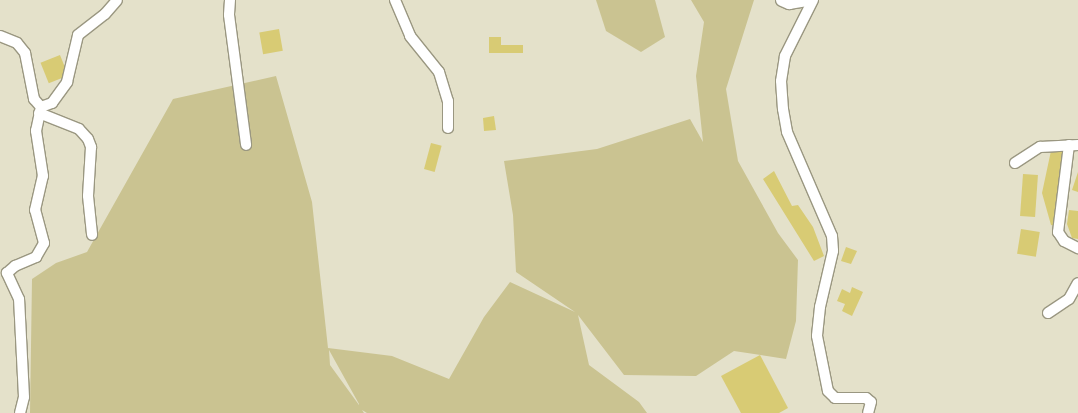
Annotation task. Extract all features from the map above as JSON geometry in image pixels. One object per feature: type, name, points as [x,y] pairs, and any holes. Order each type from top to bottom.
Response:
[{"type":"main road","points":[[782,0],[789,3],[807,0]]},
{"type":"street","points":[[40,110],[52,103],[67,82],[78,35],[105,14],[117,0]]},
{"type":"street","points":[[230,0],[229,15],[246,145]]},
{"type":"street","points":[[395,0],[410,36],[439,72],[448,101],[448,128]]},
{"type":"street","points":[[812,0],[785,56],[781,81],[783,109],[787,132],[832,236],[833,251],[820,307],[817,336],[828,391],[835,398],[866,398],[871,402],[868,413]]},
{"type":"street","points":[[0,36],[18,44],[25,53],[34,98],[40,110],[36,131],[43,176],[35,210],[44,243],[36,257],[15,266],[7,273],[19,299],[24,397],[20,413]]},
{"type":"street","points":[[40,110],[79,129],[88,139],[92,147],[88,196],[92,235]]},
{"type":"street","points":[[1015,163],[1040,147],[1073,145],[1058,232],[1064,242],[1078,248]]},
{"type":"street","points":[[1048,313],[1068,299],[1078,283]]},
{"type":"shaded area","points":[[596,0],[655,0],[665,37],[641,52],[606,31]]},
{"type":"shaded area","points":[[691,0],[754,0],[726,89],[738,161],[778,233],[798,260],[796,321],[786,359],[734,351],[696,376],[624,375],[578,315],[589,365],[639,402],[647,413],[367,413],[362,410],[364,413],[30,413],[32,279],[56,263],[87,252],[173,99],[276,76],[312,202],[328,348],[392,356],[449,379],[484,317],[510,282],[575,312],[516,272],[513,215],[504,161],[597,149],[690,119],[703,142],[696,76],[704,22]],"holes":[[[329,350],[359,404],[330,365]]]},
{"type":"building","points":[[279,29],[283,51],[263,54],[259,32]]},
{"type":"building","points":[[489,37],[501,37],[501,45],[523,45],[523,53],[489,53]]},
{"type":"building","points":[[60,55],[68,75],[49,83],[41,63]]},
{"type":"building","points":[[494,116],[496,130],[484,131],[483,118]]},
{"type":"building","points":[[431,143],[442,146],[435,172],[424,169]]},
{"type":"building","points":[[1052,146],[1067,149],[1058,192],[1060,193],[1056,226],[1051,225],[1042,193]]},
{"type":"building","points":[[774,171],[792,206],[798,205],[813,227],[824,256],[814,261],[763,179]]},
{"type":"building","points":[[1078,172],[1078,192],[1072,190]]},
{"type":"building","points":[[1023,174],[1038,175],[1035,217],[1020,216]]},
{"type":"building","points":[[1069,210],[1078,211],[1078,239],[1072,238],[1067,224]]},
{"type":"building","points":[[1021,229],[1040,232],[1036,257],[1017,254]]},
{"type":"building","points":[[846,247],[857,251],[851,264],[841,261]]},
{"type":"building","points":[[852,287],[863,292],[852,316],[842,311],[845,304],[837,301],[842,289],[850,293]]},
{"type":"building","points":[[760,355],[788,408],[779,413],[741,413],[721,376]]}]
